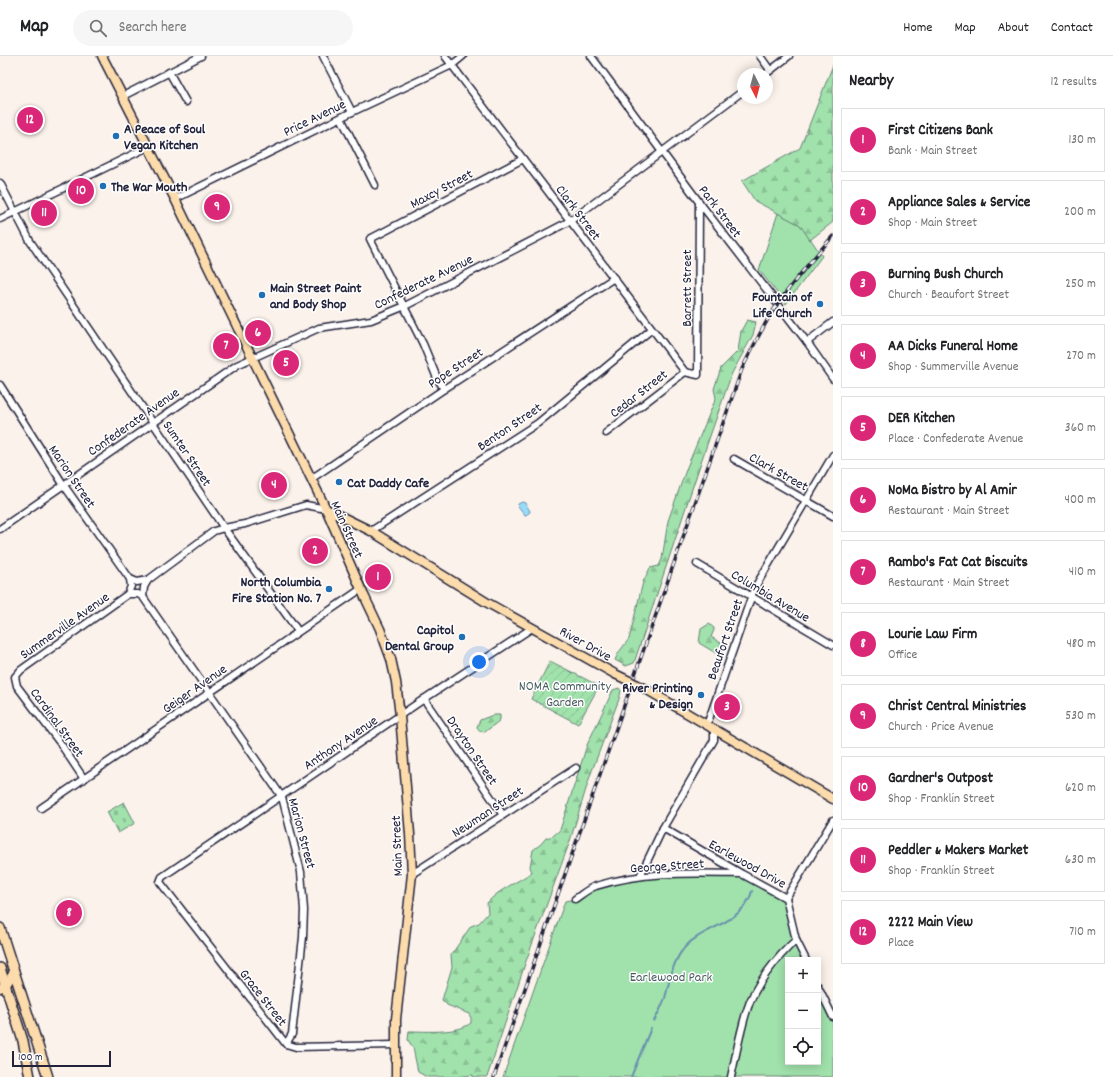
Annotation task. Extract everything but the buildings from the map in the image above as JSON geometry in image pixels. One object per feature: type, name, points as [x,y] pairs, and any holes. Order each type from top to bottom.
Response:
[{"type":"highway","points":[[0,928],[48,1077]]},
{"type":"highway","points":[[0,972],[3,986],[23,1041],[30,1077]]},
{"type":"main road","name":"Main Street","points":[[102,56],[175,199],[326,509],[361,590],[380,629],[391,659],[396,682],[400,716],[410,830],[412,874],[398,991],[395,1046],[396,1077]]},
{"type":"main road","name":"River Drive","points":[[326,509],[371,531],[481,599],[615,674],[644,688],[833,799]]},
{"type":"main road","points":[[0,972],[14,972]]},
{"type":"main road","points":[[3,986],[14,972]]},
{"type":"street","points":[[123,96],[201,56]]},
{"type":"street","points":[[323,56],[352,112]]},
{"type":"street","name":"Clark Street","points":[[445,56],[685,372]]},
{"type":"street","name":"Price Avenue","points":[[175,199],[352,112],[452,65],[463,56]]},
{"type":"street","name":"Park Street","points":[[592,56],[699,202],[833,379]]},
{"type":"street","points":[[760,56],[766,68]]},
{"type":"street","points":[[773,68],[789,56]]},
{"type":"street","points":[[169,72],[186,102]]},
{"type":"street","name":"Confederate Avenue","points":[[0,529],[152,422],[237,365],[320,328],[371,320],[405,306],[570,221],[737,96]]},
{"type":"street","points":[[341,118],[375,185]]},
{"type":"street","points":[[0,219],[148,147]]},
{"type":"street","name":"Maxcy Street","points":[[405,306],[370,239],[523,159]]},
{"type":"street","name":"Sumter Street","points":[[0,183],[30,241],[224,528],[298,631]]},
{"type":"street","name":"Barrett Street","points":[[685,372],[698,375],[699,202]]},
{"type":"street","name":"Pope Street","points":[[311,479],[444,389],[614,278]]},
{"type":"street","points":[[405,306],[437,378],[444,389]]},
{"type":"street","points":[[806,342],[833,322]]},
{"type":"street","name":"Benton Street","points":[[371,531],[538,422],[652,329]]},
{"type":"street","name":"Cedar Street","points":[[606,433],[685,372]]},
{"type":"street","name":"Marion Street","points":[[0,385],[64,484],[130,578]]},
{"type":"street","name":"Beaufort Street","points":[[707,725],[751,597],[806,500],[833,456]]},
{"type":"street","name":"Clark Street","points":[[734,459],[833,516]]},
{"type":"street","points":[[130,578],[137,582],[148,580],[214,531],[245,524],[306,505],[326,509]]},
{"type":"street","name":"Columbia Avenue","points":[[697,564],[833,645]]},
{"type":"street","points":[[130,578],[131,586],[128,594],[138,594],[143,597],[144,588],[148,580]]},
{"type":"street","name":"Geiger Avenue","points":[[41,808],[298,631],[361,590]]},
{"type":"street","name":"Summerville Avenue","points":[[15,677],[21,670],[128,594]]},
{"type":"street","name":"Marion Street","points":[[143,597],[208,693],[282,797],[301,872],[304,910],[304,937],[292,1034],[286,1044]]},
{"type":"street","name":"Anthony Avenue","points":[[162,877],[282,797],[424,699],[532,628]]},
{"type":"street","name":"Cardinal Street","points":[[15,677],[17,686],[60,743],[84,779]]},
{"type":"street","name":"Drayton Street","points":[[424,699],[503,815]]},
{"type":"street","points":[[640,876],[663,828],[714,740],[714,731],[707,725]]},
{"type":"street","name":"Newman Street","points":[[412,874],[576,768]]},
{"type":"street","points":[[786,898],[833,820]]},
{"type":"street","name":"Earlewood Drive","points":[[663,828],[786,898],[796,940],[804,957]]},
{"type":"street","name":"George Street","points":[[575,898],[595,886],[640,876],[682,873],[742,874]]},
{"type":"street","name":"Grace Street","points":[[162,877],[160,882],[286,1044],[296,1047],[395,1046]]},
{"type":"street","points":[[731,1077],[747,1009],[772,965],[796,940]]},
{"type":"street","points":[[821,992],[832,1014]]},
{"type":"green space","points":[[833,65],[833,222],[810,240],[800,225],[755,201],[742,181],[800,148]]},
{"type":"green space","points":[[778,213],[801,225],[822,256],[786,304],[759,270]]},
{"type":"green space","points":[[747,320],[756,322],[753,335],[732,373],[634,663],[626,666],[615,660],[629,639],[643,582],[650,568],[659,566],[662,559],[668,521],[687,467],[716,398],[714,389],[721,368],[738,351],[741,331]]},
{"type":"green space","points":[[709,624],[714,628],[711,637],[721,643],[721,648],[723,651],[722,655],[719,655],[699,643],[701,629]]},
{"type":"green space","name":"NOMA Community Garden","points":[[550,661],[599,686],[578,724],[531,699]]},
{"type":"green space","points":[[619,688],[621,691],[619,699],[590,776],[570,841],[526,961],[487,1077],[473,1077],[473,1075],[456,1077],[427,1077],[418,1072],[413,1048],[408,1040],[409,1031],[458,1029],[471,1023],[469,1014],[447,1005],[442,1000],[452,967],[451,955],[471,926],[479,923],[488,913],[487,903],[503,890],[532,872],[530,867],[533,850],[546,838],[553,836],[560,830],[587,745],[613,690]]},
{"type":"green space","points":[[493,715],[500,715],[500,720],[485,732],[479,731],[477,727],[480,720]]},
{"type":"green space","points":[[124,802],[135,823],[118,833],[107,812]]},
{"type":"green space","name":"Earlewood Park","points":[[742,874],[786,898],[796,940],[804,957],[785,957],[785,1065],[821,1065],[821,992],[833,1017],[833,1077],[503,1077],[565,901],[575,899],[595,886],[640,876]]},
{"type":"water","points":[[522,502],[525,503],[530,511],[526,515],[518,506],[518,504]]},
{"type":"waterway","points":[[654,1021],[665,998],[672,971],[677,959],[685,947],[700,935],[734,916],[748,901],[752,891]]},
{"type":"waterway","points":[[631,1077],[651,1028]]},
{"type":"railway","points":[[494,1077],[742,369],[771,314],[800,274],[833,236]]},
{"type":"place","name":"2222 Main View","points":[[30,120]]},
{"type":"place","name":"A Peace of Soul Vegan Kitchen","points":[[116,136]]},
{"type":"place","name":"The War Mouth","points":[[103,186]]},
{"type":"place","name":"Gardner's Outpost","points":[[81,191]]},
{"type":"place","name":"Christ Central Ministries","points":[[217,207]]},
{"type":"place","name":"Peddler & Makers Market","points":[[44,213]]},
{"type":"place","name":"Main Street Paint and Body Shop","points":[[262,295]]},
{"type":"place","name":"Fountain of Life Church","points":[[820,304]]},
{"type":"place","name":"NoMa Bistro by Al Amir","points":[[258,333]]},
{"type":"place","name":"Rambo's Fat Cat Biscuits","points":[[226,346]]},
{"type":"place","name":"DER Kitchen","points":[[286,363]]},
{"type":"place","name":"Cat Daddy Cafe","points":[[339,482]]},
{"type":"place","name":"AA Dicks Funeral Home","points":[[274,485]]},
{"type":"place","name":"Appliance Sales & Service","points":[[315,551]]},
{"type":"place","name":"First Citizens Bank","points":[[378,577]]},
{"type":"place","name":"North Columbia Fire Station No. 7","points":[[329,589]]},
{"type":"place","name":"Capitol Dental Group","points":[[462,637]]},
{"type":"place","name":"River Printing & Design","points":[[701,695]]},
{"type":"place","name":"Burning Bush Church","points":[[727,707]]},
{"type":"place","name":"Lourie Law Firm","points":[[69,913]]}]
